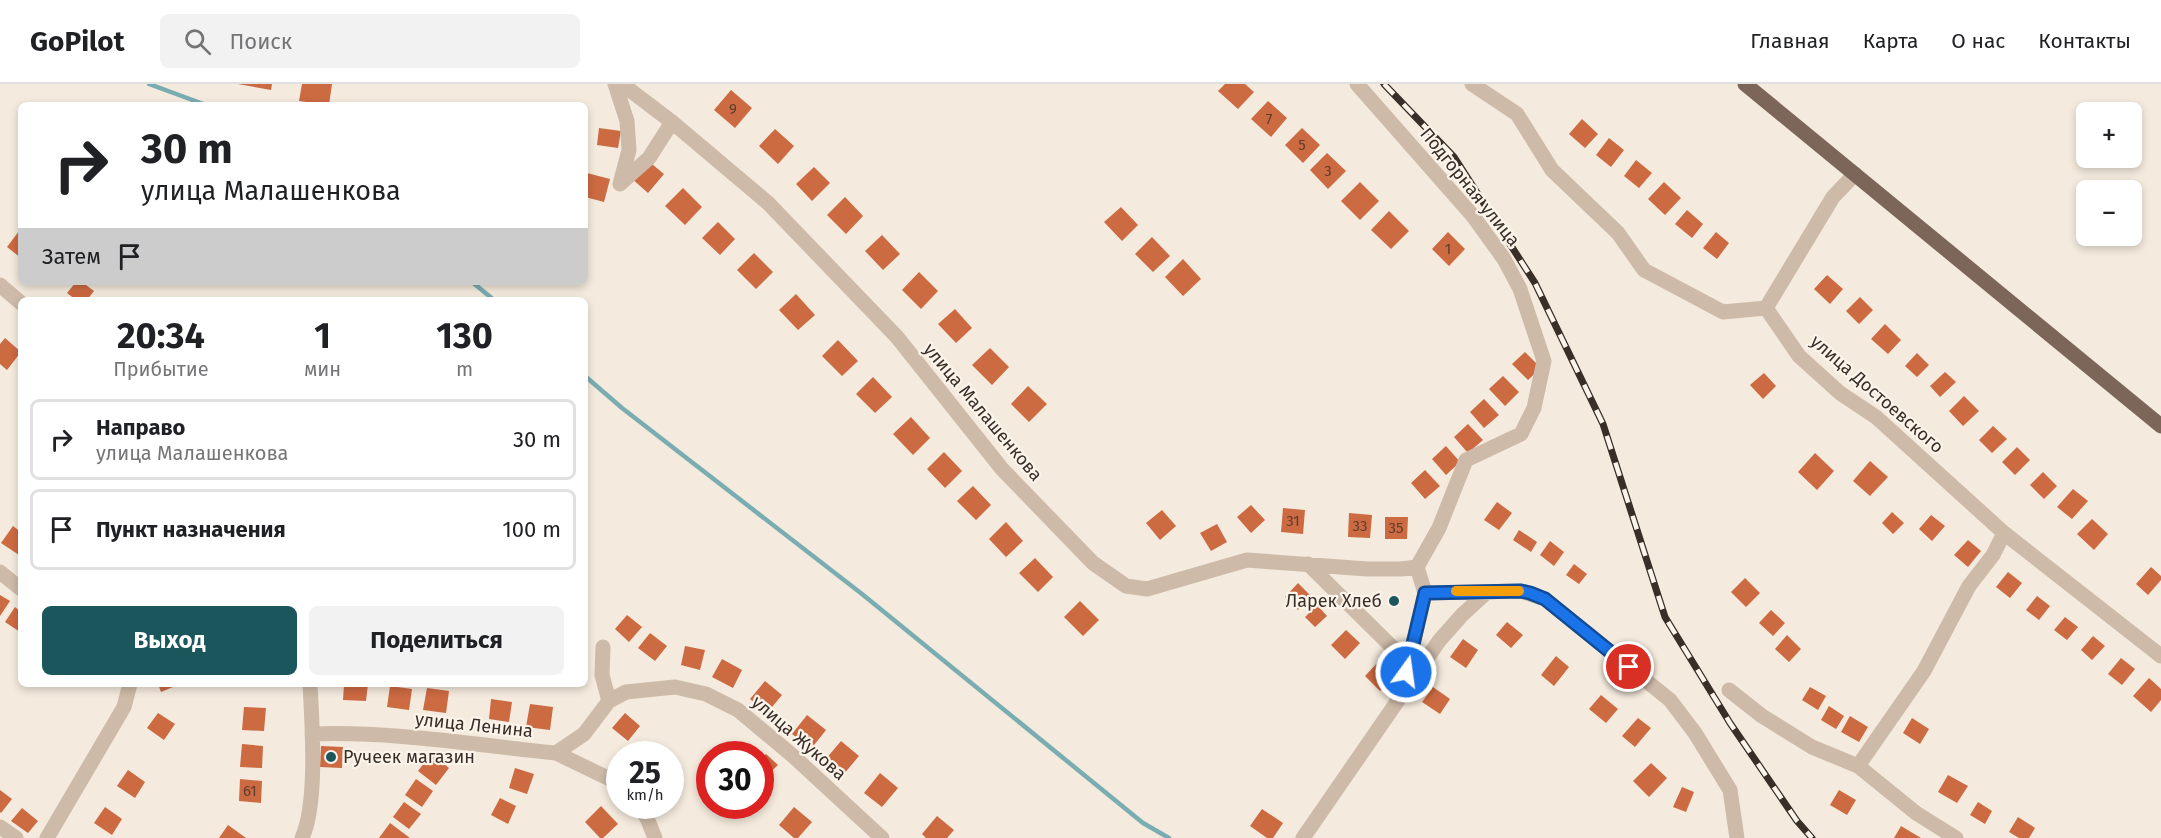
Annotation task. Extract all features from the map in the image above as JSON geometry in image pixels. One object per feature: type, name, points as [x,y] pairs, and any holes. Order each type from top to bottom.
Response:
[{"type":"main road","points":[[1745,84],[2161,426]]},
{"type":"street","points":[[615,84],[627,121],[629,150],[620,184],[649,158],[672,122]]},
{"type":"street","name":"улица Малашенкова","points":[[622,84],[672,122],[768,203],[897,338],[1002,469],[1093,564],[1126,586],[1147,589],[1246,560],[1367,569],[1417,567]]},
{"type":"street","name":"Подгорная улица","points":[[1357,84],[1473,216],[1504,259],[1520,289],[1544,361],[1534,408],[1521,434],[1466,460],[1439,528],[1417,567]]},
{"type":"street","points":[[1472,84],[1517,114],[1552,170],[1618,233],[1644,270],[1723,312],[1766,308],[1833,197],[1855,174]]},
{"type":"street","points":[[0,285],[18,300]]},
{"type":"street","name":"улица Достоевского","points":[[1766,308],[1798,356],[1840,393],[1876,417],[2004,533],[2161,656]]},
{"type":"street","points":[[1858,766],[1924,670],[1969,586],[1993,555],[2004,533]]},
{"type":"street","points":[[1308,564],[1391,646],[1399,652],[1407,652]]},
{"type":"street","points":[[1404,693],[1407,652],[1413,644],[1425,593],[1417,567]]},
{"type":"street","points":[[0,572],[18,587]]},
{"type":"street","points":[[1425,593],[1521,591],[1545,599],[1670,700],[1706,748],[1730,790],[1737,838]]},
{"type":"street","points":[[1303,838],[1439,641],[1462,615],[1488,592]]},
{"type":"street","points":[[603,646],[602,675],[609,701]]},
{"type":"street","points":[[47,838],[124,706],[129,687]]},
{"type":"street","points":[[302,838],[307,827],[310,794],[312,734],[310,687]]},
{"type":"street","name":"улица Жукова","points":[[609,701],[626,692],[675,687],[706,694],[738,710],[792,755],[882,838]]},
{"type":"street","points":[[1729,690],[1762,716],[1812,747],[1858,766],[1916,813],[1956,838]]},
{"type":"street","name":"улица Ленина","points":[[312,734],[339,733],[412,738],[556,753],[584,734],[609,701]]},
{"type":"street","points":[[556,753],[606,777]]},
{"type":"street","points":[[646,819],[655,838]]},
{"type":"street","points":[[0,828],[16,838]]},
{"type":"building","points":[[238,84],[272,84],[271,90]]},
{"type":"building","points":[[302,84],[332,84],[329,102],[299,101]]},
{"type":"building","points":[[1225,84],[1245,84],[1254,92],[1238,109],[1218,91]]},
{"type":"building","points":[[731,90],[752,108],[735,128],[714,110]]},
{"type":"building","points":[[1268,101],[1287,118],[1271,137],[1251,119]]},
{"type":"building","points":[[1582,119],[1598,134],[1585,148],[1569,134]]},
{"type":"building","points":[[599,128],[621,131],[618,148],[597,145]]},
{"type":"building","points":[[1302,128],[1320,145],[1303,163],[1285,145]]},
{"type":"building","points":[[775,129],[794,146],[778,164],[759,146]]},
{"type":"building","points":[[1609,138],[1624,150],[1611,167],[1596,155]]},
{"type":"building","points":[[1327,153],[1346,171],[1328,189],[1310,170]]},
{"type":"building","points":[[647,160],[664,174],[648,193],[631,178]]},
{"type":"building","points":[[1636,160],[1652,173],[1639,188],[1624,176]]},
{"type":"building","points":[[814,167],[830,183],[812,201],[796,184]]},
{"type":"building","points":[[588,173],[610,179],[604,202],[588,198]]},
{"type":"building","points":[[1360,182],[1379,201],[1360,220],[1341,201]]},
{"type":"building","points":[[1664,182],[1681,198],[1665,215],[1648,199]]},
{"type":"building","points":[[683,188],[702,207],[685,225],[665,206]]},
{"type":"building","points":[[845,197],[863,216],[846,234],[827,215]]},
{"type":"building","points":[[1121,207],[1138,225],[1122,241],[1104,222]]},
{"type":"building","points":[[1687,210],[1703,224],[1692,238],[1675,224]]},
{"type":"building","points":[[1389,211],[1409,231],[1391,249],[1371,230]]},
{"type":"building","points":[[718,222],[735,239],[720,255],[702,238]]},
{"type":"building","points":[[18,232],[18,256],[7,247]]},
{"type":"building","points":[[1448,232],[1465,249],[1449,266],[1432,249]]},
{"type":"building","points":[[1716,232],[1729,243],[1717,259],[1703,248]]},
{"type":"building","points":[[882,235],[900,254],[883,270],[865,251]]},
{"type":"building","points":[[1152,237],[1170,256],[1153,272],[1135,254]]},
{"type":"building","points":[[754,253],[773,272],[756,289],[737,270]]},
{"type":"building","points":[[1183,259],[1201,279],[1183,296],[1165,277]]},
{"type":"building","points":[[919,272],[938,291],[921,309],[902,290]]},
{"type":"building","points":[[1827,275],[1843,289],[1830,304],[1814,289]]},
{"type":"building","points":[[74,285],[86,285],[94,291],[89,297],[72,297],[67,293]]},
{"type":"building","points":[[796,294],[815,315],[798,330],[779,310]]},
{"type":"building","points":[[1860,297],[1873,310],[1859,324],[1846,311]]},
{"type":"building","points":[[955,309],[972,328],[956,343],[938,324]]},
{"type":"building","points":[[1885,324],[1901,340],[1888,354],[1871,339]]},
{"type":"building","points":[[5,338],[18,349],[18,356],[7,370],[0,364],[0,344]]},
{"type":"building","points":[[838,340],[858,361],[842,376],[822,356]]},
{"type":"building","points":[[990,348],[1009,367],[992,385],[972,365]]},
{"type":"building","points":[[1525,352],[1541,368],[1528,380],[1512,364]]},
{"type":"building","points":[[1917,353],[1929,365],[1917,377],[1905,366]]},
{"type":"building","points":[[1945,372],[1956,382],[1940,397],[1930,386]]},
{"type":"building","points":[[1764,373],[1776,386],[1763,399],[1750,385]]},
{"type":"building","points":[[1503,376],[1519,392],[1505,406],[1489,389]]},
{"type":"building","points":[[873,377],[892,397],[875,413],[856,394]]},
{"type":"building","points":[[1028,386],[1047,404],[1029,422],[1011,404]]},
{"type":"building","points":[[1964,396],[1979,411],[1963,426],[1949,411]]},
{"type":"building","points":[[1484,399],[1499,415],[1484,428],[1470,412]]},
{"type":"building","points":[[911,417],[930,438],[913,455],[893,434]]},
{"type":"building","points":[[1468,424],[1483,440],[1468,453],[1454,437]]},
{"type":"building","points":[[1993,426],[2007,439],[1992,453],[1979,440]]},
{"type":"building","points":[[1446,446],[1460,462],[1446,475],[1432,459]]},
{"type":"building","points":[[2017,447],[2030,460],[2015,475],[2002,462]]},
{"type":"building","points":[[944,452],[962,471],[945,488],[927,469]]},
{"type":"building","points":[[1815,453],[1834,471],[1817,490],[1798,472]]},
{"type":"building","points":[[1870,461],[1888,477],[1870,496],[1853,481]]},
{"type":"building","points":[[1425,470],[1440,486],[1425,499],[1411,483]]},
{"type":"building","points":[[2043,472],[2057,486],[2044,499],[2030,485]]},
{"type":"building","points":[[973,486],[991,505],[976,520],[957,501]]},
{"type":"building","points":[[2073,489],[2088,501],[2072,519],[2057,507]]},
{"type":"building","points":[[1497,502],[1512,513],[1499,530],[1484,520]]},
{"type":"building","points":[[1251,505],[1265,520],[1251,533],[1237,517]]},
{"type":"building","points":[[1283,508],[1305,510],[1303,534],[1281,532]]},
{"type":"building","points":[[1162,510],[1176,526],[1160,540],[1146,523]]},
{"type":"building","points":[[1892,512],[1904,523],[1893,534],[1882,523]]},
{"type":"building","points":[[1349,513],[1372,515],[1370,538],[1348,537]]},
{"type":"building","points":[[1931,515],[1945,526],[1932,541],[1919,529]]},
{"type":"building","points":[[1385,517],[1408,517],[1407,539],[1385,539]]},
{"type":"building","points":[[2092,519],[2108,534],[2094,550],[2077,534]]},
{"type":"building","points":[[1006,522],[1023,541],[1006,557],[989,539]]},
{"type":"building","points":[[1217,524],[1227,542],[1211,551],[1200,533]]},
{"type":"building","points":[[13,526],[18,530],[18,554],[1,543]]},
{"type":"building","points":[[1519,530],[1537,542],[1531,552],[1513,540]]},
{"type":"building","points":[[1968,540],[1981,551],[1968,567],[1954,555]]},
{"type":"building","points":[[1550,541],[1564,552],[1554,566],[1540,555]]},
{"type":"building","points":[[1035,558],[1053,577],[1038,592],[1019,573]]},
{"type":"building","points":[[1574,564],[1587,574],[1579,584],[1566,575]]},
{"type":"building","points":[[2151,567],[2161,576],[2161,580],[2148,595],[2136,584]]},
{"type":"building","points":[[2008,572],[2022,583],[2010,598],[1996,587]]},
{"type":"building","points":[[1745,578],[1760,593],[1746,607],[1731,592]]},
{"type":"building","points":[[1298,583],[1311,596],[1298,610],[1285,597]]},
{"type":"building","points":[[0,595],[10,601],[0,616]]},
{"type":"building","points":[[2037,596],[2050,606],[2039,620],[2026,610]]},
{"type":"building","points":[[1080,601],[1099,620],[1083,636],[1064,617]]},
{"type":"building","points":[[1317,605],[1327,616],[1315,627],[1305,617]]},
{"type":"building","points":[[15,607],[18,610],[18,631],[5,622]]},
{"type":"building","points":[[1771,610],[1785,623],[1773,636],[1759,623]]},
{"type":"building","points":[[627,615],[642,627],[629,642],[615,629]]},
{"type":"building","points":[[2065,617],[2078,627],[2067,640],[2054,630]]},
{"type":"building","points":[[1507,622],[1523,635],[1511,648],[1496,635]]},
{"type":"building","points":[[1346,630],[1360,643],[1345,659],[1331,645]]},
{"type":"building","points":[[650,633],[667,646],[655,661],[638,648]]},
{"type":"building","points":[[1787,635],[1801,649],[1789,662],[1775,649]]},
{"type":"building","points":[[2093,636],[2105,646],[2092,660],[2081,650]]},
{"type":"building","points":[[1463,639],[1478,650],[1466,668],[1450,657]]},
{"type":"building","points":[[685,646],[705,650],[700,670],[681,665]]},
{"type":"building","points":[[1556,656],[1569,667],[1554,686],[1541,675]]},
{"type":"building","points":[[2121,658],[2135,669],[2122,685],[2108,674]]},
{"type":"building","points":[[722,659],[742,670],[733,688],[712,677]]},
{"type":"building","points":[[1378,662],[1394,677],[1380,691],[1365,676]]},
{"type":"building","points":[[2149,678],[2161,689],[2161,700],[2151,712],[2133,696]]},
{"type":"building","points":[[765,681],[782,695],[767,713],[750,699]]},
{"type":"building","points":[[159,687],[173,687],[161,692]]},
{"type":"building","points":[[344,687],[368,687],[366,701],[343,700]]},
{"type":"building","points":[[390,687],[412,689],[409,710],[387,707]]},
{"type":"building","points":[[1433,687],[1450,699],[1440,714],[1422,702]]},
{"type":"building","points":[[1810,687],[1826,696],[1818,710],[1802,700]]},
{"type":"building","points":[[427,688],[449,691],[446,713],[423,710]]},
{"type":"building","points":[[1601,695],[1618,709],[1606,723],[1589,709]]},
{"type":"building","points":[[491,699],[512,702],[509,722],[489,719]]},
{"type":"building","points":[[530,704],[553,707],[550,730],[526,727]]},
{"type":"building","points":[[1829,706],[1844,716],[1836,729],[1821,720]]},
{"type":"building","points":[[244,707],[266,708],[264,731],[242,730]]},
{"type":"building","points":[[158,713],[175,724],[164,740],[147,728]]},
{"type":"building","points":[[625,713],[640,726],[628,741],[612,728]]},
{"type":"building","points":[[807,715],[826,730],[811,749],[792,734]]},
{"type":"building","points":[[1850,716],[1868,727],[1859,742],[1841,732]]},
{"type":"building","points":[[1638,718],[1651,728],[1635,747],[1622,736]]},
{"type":"building","points":[[1912,718],[1929,729],[1920,744],[1903,733]]},
{"type":"building","points":[[841,741],[859,756],[843,775],[825,760]]},
{"type":"building","points":[[242,744],[263,746],[262,768],[240,767]]},
{"type":"building","name":"Ручеек магазин","points":[[321,746],[343,747],[342,768],[320,767]]},
{"type":"building","points":[[431,754],[449,768],[436,785],[418,771]]},
{"type":"building","points":[[1651,763],[1667,778],[1649,797],[1633,781]]},
{"type":"building","points":[[515,768],[534,774],[527,794],[509,788]]},
{"type":"building","points":[[128,770],[145,782],[135,798],[117,786]]},
{"type":"building","points":[[880,773],[898,788],[882,807],[864,793]]},
{"type":"building","points":[[1948,775],[1968,786],[1957,803],[1938,792]]},
{"type":"building","points":[[240,779],[262,781],[261,803],[239,801]]},
{"type":"building","points":[[416,779],[433,791],[422,807],[405,795]]},
{"type":"building","points":[[1682,787],[1694,792],[1686,812],[1673,807]]},
{"type":"building","points":[[0,790],[12,799],[1,813],[0,812]]},
{"type":"building","points":[[1839,790],[1856,800],[1847,815],[1830,805]]},
{"type":"building","points":[[500,798],[516,806],[508,824],[491,815]]},
{"type":"building","points":[[404,802],[421,814],[409,829],[393,817]]},
{"type":"building","points":[[1978,802],[1992,811],[1985,824],[1970,815]]},
{"type":"building","points":[[601,806],[606,811],[606,819],[613,819],[618,824],[603,838],[600,838],[585,822]]},
{"type":"building","points":[[105,807],[122,819],[112,835],[94,823]]},
{"type":"building","points":[[794,807],[812,822],[798,838],[794,838],[779,825]]},
{"type":"building","points":[[22,808],[38,821],[28,833],[11,821]]},
{"type":"building","points":[[1262,809],[1283,823],[1273,838],[1267,838],[1250,826]]},
{"type":"building","points":[[937,816],[954,830],[947,838],[926,838],[922,834]]},
{"type":"building","points":[[2018,817],[2035,828],[2029,838],[2019,838],[2009,832]]},
{"type":"building","points":[[390,823],[410,838],[379,838]]},
{"type":"building","points":[[228,825],[246,838],[219,838]]},
{"type":"building","points":[[1901,826],[1921,838],[1894,838]]},
{"type":"waterway","points":[[149,84],[198,102]]},
{"type":"waterway","points":[[476,285],[490,297]]},
{"type":"waterway","points":[[588,379],[622,408],[862,594],[1143,823],[1169,838]]},
{"type":"railway","points":[[1384,84],[1454,157],[1535,283],[1603,424],[1665,617],[1730,723],[1797,821],[1812,838]]},
{"type":"slow traffic","points":[[1456,591],[1519,591]]},
{"type":"place","name":"Ларек Хлеб","points":[[1394,601]]},
{"type":"place","name":"Ручеек магазин","points":[[331,757]]},
{"type":"route","points":[[1406,672],[1407,652],[1413,644],[1425,593],[1451,591],[1521,591],[1545,599],[1629,667]]}]
